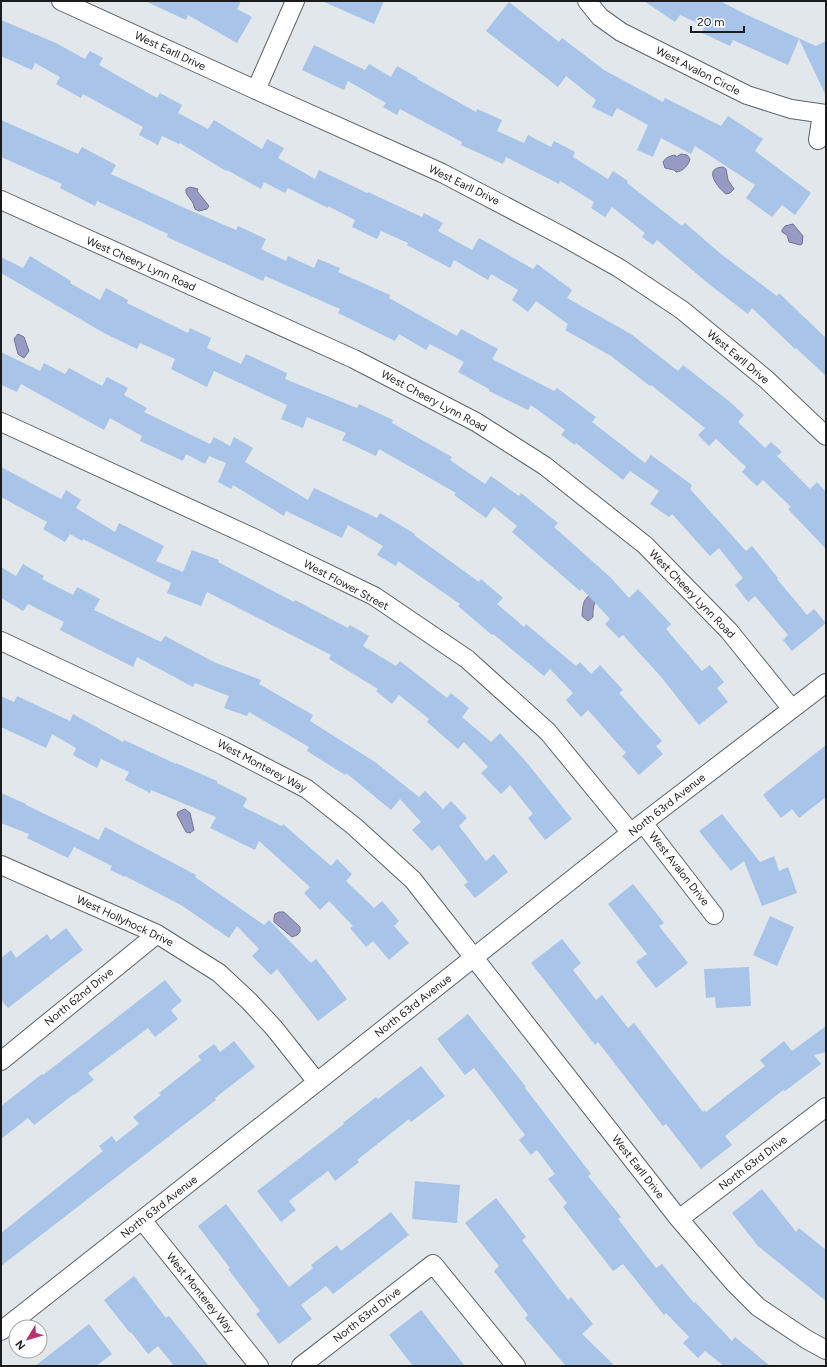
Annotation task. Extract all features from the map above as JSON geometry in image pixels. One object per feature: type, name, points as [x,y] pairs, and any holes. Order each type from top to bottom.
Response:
[{"type":"street","name":"West Earll Drive","points":[[61,1],[442,173],[564,236],[619,268],[682,310],[767,380],[826,436]]},
{"type":"street","points":[[256,90],[296,1]]},
{"type":"street","name":"West Avalon Circle","points":[[587,1],[600,17],[620,32],[747,95],[791,109],[824,114],[818,140]]},
{"type":"street","name":"West Cheery Lynn Road","points":[[1,200],[354,359],[476,422],[545,466],[645,544],[729,631],[792,709]]},
{"type":"street","name":"West Flower Street","points":[[1,422],[254,538],[380,600],[467,659],[548,732],[637,828]]},
{"type":"street","name":"West Monterey Way","points":[[1,641],[224,746],[308,790],[355,827],[413,880],[474,958]]},
{"type":"street","name":"North 63rd Avenue","points":[[1,1331],[637,828],[826,683]]},
{"type":"street","name":"West Avalon Drive","points":[[637,828],[714,915]]},
{"type":"street","name":"West Hollyhock Drive","points":[[1,865],[158,934],[219,972],[274,1028],[317,1082]]},
{"type":"street","name":"North 62nd Drive","points":[[1,1061],[158,934]]},
{"type":"street","name":"West Earll Drive","points":[[474,958],[680,1219],[734,1283],[758,1307],[806,1339],[826,1350]]},
{"type":"street","name":"North 63rd Drive","points":[[680,1219],[826,1107]]},
{"type":"street","name":"West Monterey Way","points":[[142,1220],[258,1366]]},
{"type":"street","name":"North 63rd Drive","points":[[301,1366],[433,1264],[516,1366]]},
{"type":"water","points":[[681,154],[687,155],[690,159],[685,168],[676,172],[665,168],[663,162],[665,159],[675,155],[676,157]]},
{"type":"water","points":[[723,167],[726,169],[728,180],[734,189],[730,193],[726,194],[716,183],[713,174],[713,171],[717,168]]},
{"type":"water","points":[[190,187],[198,189],[197,191],[209,206],[207,209],[199,211],[195,209],[186,193],[186,189]]},
{"type":"water","points":[[793,224],[803,236],[802,244],[800,245],[789,242],[787,235],[782,232],[785,226]]},
{"type":"water","points":[[18,334],[24,337],[29,351],[24,358],[18,354],[14,339]]},
{"type":"water","points":[[590,595],[595,601],[593,617],[588,621],[582,616],[584,602]]},
{"type":"water","points":[[185,809],[190,813],[194,830],[190,833],[186,832],[177,815],[178,812]]},
{"type":"water","points":[[284,912],[300,927],[300,932],[297,935],[292,937],[274,922],[275,914]]},
{"type":"building","points":[[145,1],[241,1],[237,9],[252,17],[237,43],[188,15],[186,20]]},
{"type":"building","points":[[322,1],[384,1],[374,24]]},
{"type":"building","points":[[644,1],[720,1],[816,46],[826,41],[826,96],[799,39],[788,65],[733,40],[730,46],[702,33],[704,26],[680,15],[675,22]]},
{"type":"building","points":[[509,2],[559,42],[562,38],[604,70],[663,102],[665,98],[721,126],[728,116],[763,139],[755,151],[811,193],[795,215],[782,205],[772,217],[746,198],[755,185],[695,146],[691,154],[661,138],[653,157],[637,150],[648,125],[617,108],[612,117],[592,107],[596,100],[566,76],[558,87],[486,31]]},
{"type":"building","points":[[1,20],[56,43],[85,59],[90,51],[103,58],[99,65],[157,98],[160,93],[182,105],[178,113],[208,129],[214,120],[262,149],[267,139],[284,148],[278,158],[315,179],[319,170],[422,217],[424,213],[443,223],[438,231],[472,250],[479,238],[533,269],[537,264],[572,290],[567,298],[631,334],[678,371],[683,365],[744,415],[738,422],[765,448],[771,442],[782,452],[777,456],[810,489],[817,482],[826,492],[826,549],[788,509],[791,507],[763,480],[757,486],[742,472],[746,467],[716,439],[709,446],[698,435],[705,428],[651,385],[650,386],[611,356],[565,330],[568,324],[536,301],[528,312],[512,300],[518,290],[491,274],[488,280],[454,260],[450,268],[407,245],[408,243],[381,231],[377,239],[352,227],[355,220],[328,206],[328,208],[288,188],[285,193],[264,182],[261,189],[227,170],[226,171],[180,143],[179,144],[162,136],[158,145],[139,135],[143,127],[83,94],[81,98],[56,84],[60,77],[35,63],[32,70],[1,56]]},
{"type":"building","points":[[314,45],[365,70],[369,64],[391,77],[397,66],[476,112],[477,109],[502,120],[497,131],[524,143],[528,135],[551,147],[554,141],[575,152],[573,157],[608,179],[613,171],[628,181],[627,183],[682,226],[685,223],[721,254],[777,296],[779,293],[826,338],[826,376],[752,308],[748,314],[710,285],[657,240],[653,245],[642,237],[645,233],[612,207],[605,217],[591,208],[594,202],[560,181],[559,184],[506,157],[503,164],[461,145],[462,142],[400,109],[397,115],[383,107],[386,103],[348,81],[344,90],[302,70]]},
{"type":"building","points":[[1,120],[78,154],[82,147],[116,165],[111,174],[236,230],[238,226],[266,239],[261,249],[286,261],[288,256],[314,268],[318,259],[340,268],[338,272],[390,295],[389,298],[457,336],[461,329],[498,349],[492,359],[554,391],[557,388],[596,417],[592,422],[645,463],[651,455],[692,485],[690,489],[746,551],[752,546],[807,615],[814,609],[826,623],[792,651],[783,640],[788,635],[755,596],[748,602],[735,585],[743,578],[719,548],[710,556],[672,514],[669,517],[650,504],[659,491],[630,471],[623,480],[576,443],[575,445],[561,435],[565,430],[531,405],[528,410],[489,391],[489,389],[458,372],[464,362],[430,344],[426,350],[399,334],[395,341],[338,313],[340,309],[265,276],[263,281],[167,237],[168,234],[97,201],[95,206],[60,188],[62,184],[1,157]]},
{"type":"building","points":[[30,256],[71,281],[70,283],[100,300],[106,288],[128,300],[127,303],[188,333],[190,328],[211,338],[207,348],[241,364],[246,354],[287,373],[285,379],[357,408],[359,404],[393,420],[392,423],[452,457],[450,460],[485,484],[491,476],[519,496],[521,493],[558,523],[554,527],[610,577],[629,598],[638,589],[671,624],[666,629],[702,671],[710,665],[724,682],[717,688],[728,702],[699,725],[662,678],[623,635],[619,638],[605,624],[610,619],[582,589],[580,591],[512,532],[517,526],[494,507],[486,518],[454,495],[456,493],[379,449],[376,456],[342,440],[346,433],[307,417],[303,428],[281,419],[287,405],[214,371],[207,387],[171,369],[175,359],[140,343],[137,349],[104,333],[1,273],[1,257],[23,268]]},
{"type":"building","points":[[1,352],[40,371],[44,363],[65,374],[69,368],[102,386],[107,377],[128,388],[124,395],[147,408],[144,412],[210,444],[214,437],[230,446],[234,437],[253,448],[245,462],[308,500],[314,488],[377,518],[380,513],[415,534],[414,535],[479,582],[481,579],[503,598],[497,604],[524,627],[526,624],[576,666],[580,662],[591,674],[600,665],[623,690],[619,693],[662,741],[656,746],[663,754],[639,775],[622,756],[626,753],[588,710],[581,717],[566,700],[573,693],[550,669],[544,676],[458,606],[460,604],[398,561],[396,566],[377,555],[383,546],[348,525],[342,538],[286,511],[284,516],[233,485],[231,489],[218,482],[226,463],[209,456],[205,464],[186,454],[183,461],[140,441],[142,436],[110,418],[104,430],[21,384],[17,392],[1,385]]},
{"type":"building","points":[[1,467],[61,499],[66,490],[81,500],[76,508],[115,532],[119,523],[164,546],[156,561],[183,572],[192,550],[219,560],[218,562],[294,602],[295,600],[348,628],[350,625],[369,636],[363,646],[396,666],[400,661],[447,698],[451,693],[469,708],[462,717],[491,742],[500,733],[528,764],[572,819],[545,840],[528,818],[533,814],[510,785],[501,794],[481,773],[488,767],[464,742],[458,749],[427,722],[429,719],[399,695],[392,704],[376,691],[378,689],[329,659],[331,655],[207,592],[201,606],[167,593],[171,583],[83,539],[82,541],[70,534],[65,542],[43,529],[47,522],[1,497]]},
{"type":"building","points":[[23,564],[44,576],[42,579],[73,595],[77,587],[100,599],[94,610],[161,642],[165,636],[216,663],[261,680],[259,684],[313,715],[310,721],[375,762],[419,797],[425,791],[443,809],[451,801],[467,818],[459,826],[486,861],[494,854],[508,872],[475,898],[464,885],[468,882],[439,845],[432,851],[412,830],[421,822],[400,799],[391,810],[346,773],[345,775],[307,751],[309,747],[249,712],[247,716],[224,708],[229,696],[195,683],[193,687],[137,657],[133,667],[60,630],[64,622],[28,604],[23,611],[1,598],[1,567],[16,576]]},
{"type":"building","points":[[1,696],[14,702],[17,696],[70,721],[73,714],[123,742],[124,740],[217,781],[217,783],[247,798],[243,807],[282,826],[283,824],[331,866],[337,859],[352,874],[346,881],[374,908],[382,901],[399,921],[394,926],[409,943],[389,960],[373,941],[366,947],[350,928],[353,926],[329,901],[320,910],[304,893],[310,887],[259,841],[255,850],[210,828],[216,817],[151,790],[150,793],[125,780],[129,772],[101,759],[97,768],[73,755],[76,748],[52,734],[46,748],[1,727]]},
{"type":"building","points":[[826,745],[826,797],[799,818],[792,809],[781,818],[763,795]]},
{"type":"building","points":[[1,793],[99,840],[105,827],[196,875],[195,877],[264,925],[269,920],[311,963],[316,959],[347,999],[318,1021],[277,969],[271,975],[252,956],[259,949],[237,926],[229,938],[181,905],[125,876],[110,870],[112,866],[74,847],[68,858],[27,838],[29,834],[1,823]]},
{"type":"building","points":[[722,814],[760,862],[774,856],[779,871],[788,867],[797,893],[762,906],[744,861],[731,871],[699,831]]},
{"type":"building","points":[[633,884],[664,923],[659,926],[688,963],[656,988],[636,962],[647,954],[608,904]]},
{"type":"building","points":[[770,916],[794,927],[777,966],[753,955]]},
{"type":"building","points":[[66,928],[83,950],[8,1008],[1,1000],[1,958],[11,950],[16,958],[47,934],[51,940]]},
{"type":"building","points":[[562,939],[581,963],[573,970],[596,1000],[602,995],[628,1028],[634,1023],[703,1112],[705,1110],[706,1112],[765,1066],[760,1060],[784,1041],[792,1051],[826,1026],[826,1052],[814,1055],[821,1064],[785,1091],[783,1090],[725,1136],[732,1145],[701,1169],[666,1124],[663,1126],[598,1042],[595,1045],[531,963]]},
{"type":"building","points":[[749,967],[751,1006],[716,1008],[715,997],[706,998],[704,969]]},
{"type":"building","points":[[165,980],[182,1001],[171,1010],[178,1019],[155,1037],[148,1028],[88,1073],[94,1080],[34,1125],[28,1118],[1,1139],[1,1106]]},
{"type":"building","points":[[468,1014],[526,1087],[525,1088],[591,1174],[588,1176],[621,1217],[618,1219],[656,1268],[662,1264],[694,1303],[695,1302],[732,1341],[735,1337],[770,1366],[724,1366],[705,1351],[698,1358],[683,1343],[689,1337],[666,1313],[664,1315],[623,1264],[613,1271],[563,1207],[567,1203],[548,1179],[555,1174],[537,1150],[531,1155],[519,1140],[525,1135],[474,1068],[465,1075],[437,1039]]},
{"type":"building","points":[[234,1041],[255,1067],[215,1098],[216,1100],[1,1266],[1,1233],[103,1151],[99,1146],[112,1136],[116,1142],[139,1124],[133,1117],[161,1095],[159,1093],[201,1060],[198,1056],[214,1044],[220,1052]]},
{"type":"building","points":[[421,1066],[445,1096],[411,1122],[409,1119],[357,1160],[359,1162],[335,1181],[328,1171],[316,1180],[289,1201],[296,1210],[281,1222],[257,1191],[344,1124],[343,1123],[376,1097],[378,1099]]},
{"type":"building","points":[[415,1181],[460,1185],[457,1223],[412,1219]]},
{"type":"building","points":[[762,1189],[796,1232],[799,1228],[826,1250],[826,1301],[758,1246],[732,1213]]},
{"type":"building","points":[[496,1198],[526,1237],[522,1240],[568,1300],[571,1297],[593,1324],[582,1334],[615,1366],[566,1366],[525,1318],[528,1315],[494,1271],[499,1266],[465,1223]]},
{"type":"building","points":[[226,1204],[289,1287],[313,1268],[311,1265],[337,1245],[341,1251],[391,1212],[409,1235],[333,1294],[326,1286],[301,1305],[312,1319],[279,1344],[256,1314],[260,1311],[198,1226]]},
{"type":"building","points":[[134,1276],[166,1318],[169,1316],[209,1366],[174,1366],[158,1346],[148,1354],[131,1332],[130,1333],[104,1300]]},
{"type":"building","points":[[421,1310],[465,1366],[413,1366],[389,1335]]},
{"type":"building","points":[[89,1324],[112,1354],[96,1366],[35,1366],[44,1359],[48,1359],[48,1356]]}]
